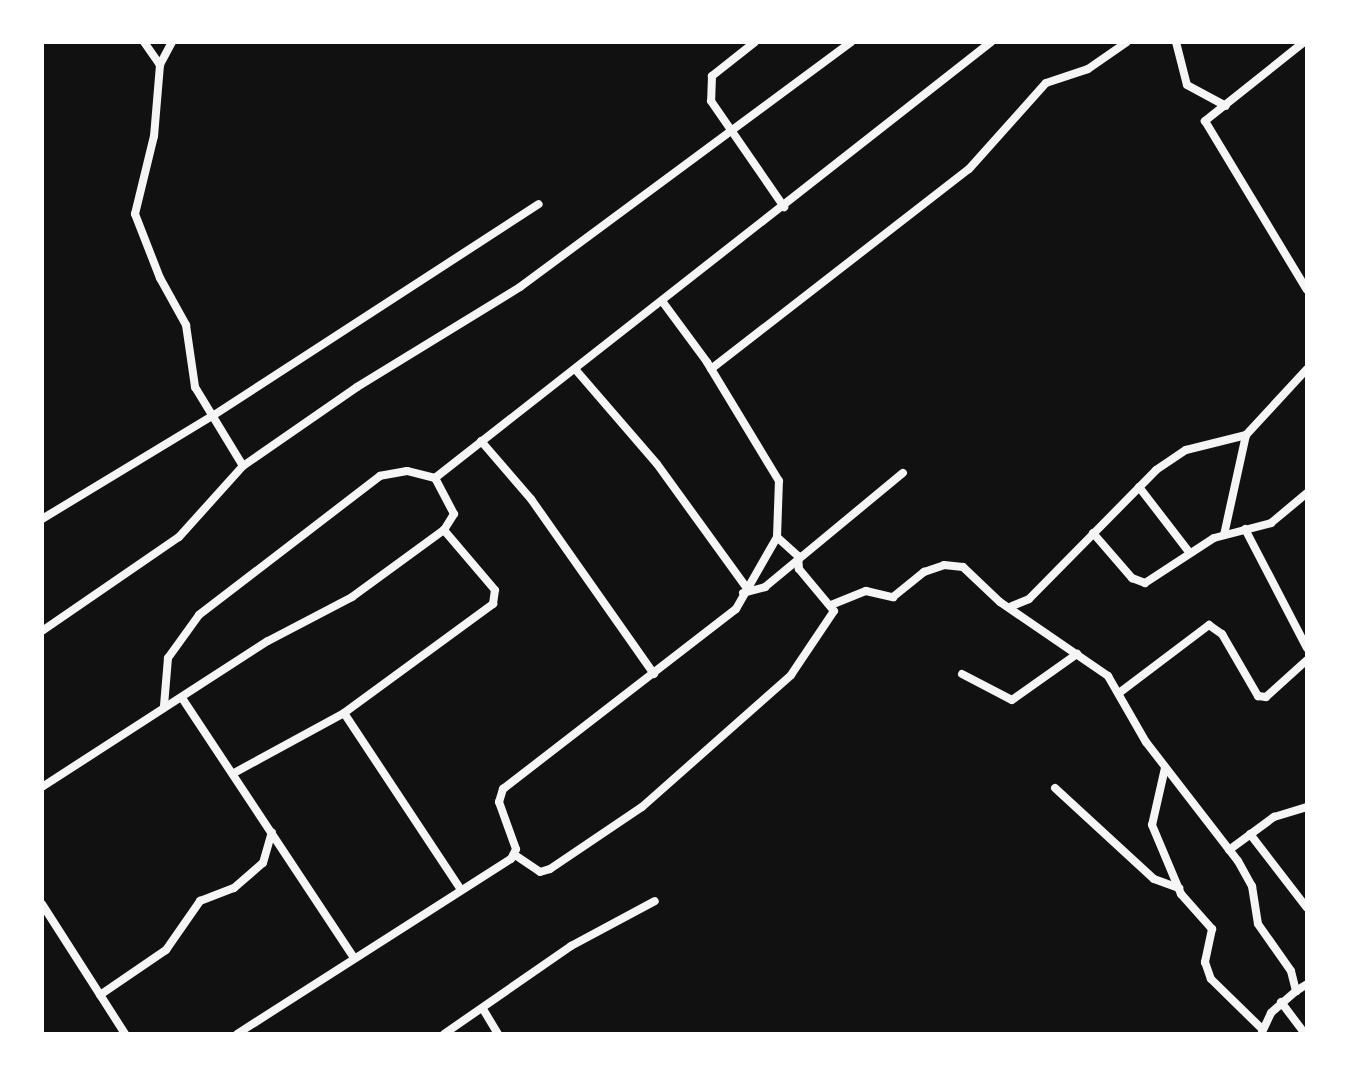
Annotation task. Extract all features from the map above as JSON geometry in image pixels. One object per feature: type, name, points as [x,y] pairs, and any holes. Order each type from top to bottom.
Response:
[{"type":"street","points":[[144,42],[160,65]]},
{"type":"street","points":[[172,42],[160,65],[154,136],[135,214],[160,278],[186,325],[195,387],[243,466]]},
{"type":"street","points":[[755,42],[708,84],[713,107],[784,207]]},
{"type":"street","points":[[834,42],[840,51]]},
{"type":"street","points":[[42,631],[179,537],[243,466],[357,387],[520,287],[731,135],[851,42]]},
{"type":"street","points":[[435,478],[991,42]]},
{"type":"street","points":[[711,369],[969,169],[1046,83],[1088,69],[1127,42]]},
{"type":"street","points":[[1176,42],[1187,85],[1226,106]]},
{"type":"street","points":[[1304,42],[1205,121],[1307,290]]},
{"type":"street","points":[[42,519],[214,415],[539,204]]},
{"type":"street","points":[[662,301],[711,369],[777,477],[782,502],[777,537],[731,616],[503,789],[499,802],[515,855],[545,871],[642,807],[787,680],[833,613],[831,605],[799,569],[798,556],[777,537]]},
{"type":"street","points":[[575,369],[657,464],[744,590]]},
{"type":"street","points":[[1224,535],[1246,435],[1307,369]]},
{"type":"street","points":[[1012,606],[1029,599],[1139,487],[1186,450],[1246,435]]},
{"type":"street","points":[[481,441],[531,499],[654,674]]},
{"type":"street","points":[[42,787],[274,637],[352,597],[444,530],[454,514],[435,478],[407,471],[380,476],[199,615],[168,658],[164,706]]},
{"type":"street","points":[[744,590],[765,587],[798,556],[903,473]]},
{"type":"street","points":[[1139,487],[1189,552]]},
{"type":"street","points":[[1093,533],[1139,583],[1157,578],[1189,552],[1224,535],[1271,523],[1307,493]]},
{"type":"street","points":[[1245,529],[1307,648]]},
{"type":"street","points":[[234,773],[344,713],[497,598],[444,530]]},
{"type":"street","points":[[831,605],[866,591],[893,597],[924,572],[944,565],[963,567],[1108,676],[1165,768],[1229,850],[1252,886],[1258,924],[1287,962],[1296,991]]},
{"type":"street","points":[[1119,693],[1209,625],[1222,634],[1258,696],[1266,697],[1307,660]]},
{"type":"street","points":[[962,674],[1012,700],[1077,654]]},
{"type":"street","points":[[182,698],[353,956]]},
{"type":"street","points":[[344,713],[460,888]]},
{"type":"street","points":[[1165,768],[1152,825],[1179,888],[1212,929],[1205,962],[1211,979],[1262,1032],[1281,1002],[1307,984]]},
{"type":"street","points":[[1055,788],[1154,879],[1179,888]]},
{"type":"street","points":[[1229,850],[1274,817],[1307,807]]},
{"type":"street","points":[[100,995],[166,950],[200,901],[234,888],[263,863],[272,831]]},
{"type":"street","points":[[1250,834],[1307,908]]},
{"type":"street","points":[[237,1034],[353,956],[515,855]]},
{"type":"street","points":[[444,1034],[571,946],[655,901]]},
{"type":"street","points":[[42,904],[125,1034]]},
{"type":"street","points":[[1281,1002],[1305,1034]]},
{"type":"street","points":[[483,1009],[498,1034]]}]
